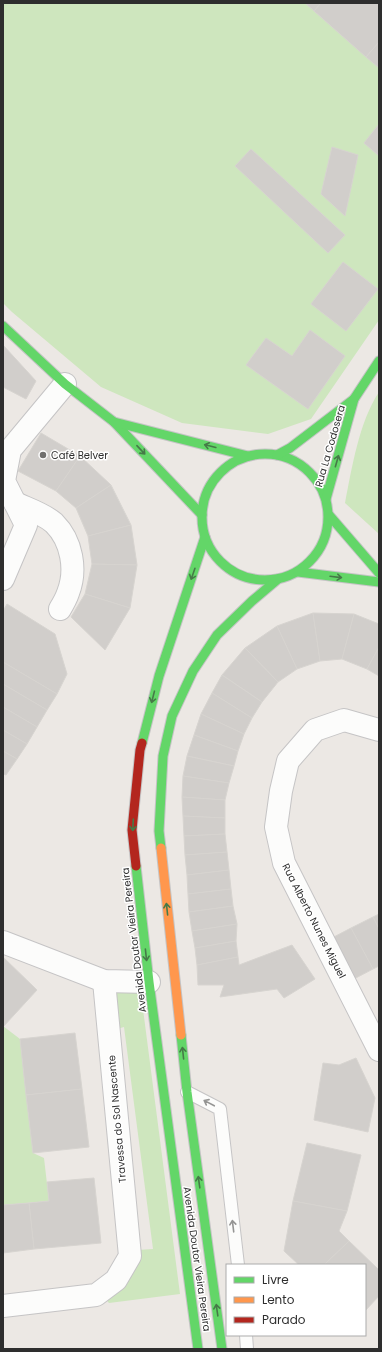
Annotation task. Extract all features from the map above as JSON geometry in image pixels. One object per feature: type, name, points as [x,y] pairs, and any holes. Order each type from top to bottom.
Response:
[{"type":"main road","points":[[3,326],[65,384],[114,422],[202,515]]},
{"type":"main road","name":"Rua La Codosera","points":[[326,499],[354,399],[379,361]]},
{"type":"main road","name":"Rua La Codosera","points":[[277,455],[290,448],[354,399]]},
{"type":"main road","points":[[114,422],[248,456]]},
{"type":"main road","points":[[262,454],[277,455],[293,460],[308,470],[319,483],[326,499],[329,515],[327,532],[321,548],[311,561],[298,572],[278,579],[260,580],[242,575],[226,566],[214,553],[205,537],[202,515],[205,499],[211,485],[221,472],[233,462],[248,456],[262,454]]},
{"type":"main road","points":[[329,515],[379,573]]},
{"type":"main road","name":"Avenida Doutor Vieira Pereira","points":[[198,1349],[149,982],[132,830],[140,750],[159,676],[205,537]]},
{"type":"main road","points":[[298,572],[379,582]]},
{"type":"main road","name":"Avenida Doutor Vieira Pereira","points":[[222,1349],[187,1092],[159,831],[164,756],[172,716],[193,671],[217,635],[252,601],[278,579]]},
{"type":"street","points":[[3,579],[26,525],[4,481],[10,450],[65,384]]},
{"type":"street","points":[[15,503],[54,523],[65,538],[72,556],[72,578],[68,593],[60,609]]},
{"type":"street","name":"Rua Alberto Nunes Miguel","points":[[379,730],[344,720],[315,730],[288,761],[281,791],[276,827],[284,863],[371,1015],[379,1050]]},
{"type":"street","points":[[3,942],[104,981],[149,982]]},
{"type":"street","name":"Travessa do Sol Nascente","points":[[3,1306],[96,1295],[116,1280],[130,1256],[104,981]]},
{"type":"lane","points":[[187,1092],[220,1109],[238,1264]]},
{"type":"lane","points":[[246,1336],[247,1349]]},
{"type":"green space","points":[[3,3],[305,3],[379,68],[379,124],[365,143],[379,156],[379,320],[311,419],[268,434],[182,423],[101,387],[3,303]]},
{"type":"green space","points":[[379,392],[379,534],[345,503],[361,431],[372,404]]},
{"type":"green space","points":[[140,986],[180,1294],[109,1303],[102,1295],[137,1250],[153,1249],[124,1027],[113,1030],[110,990]]},
{"type":"green space","points":[[3,1026],[20,1039],[33,1153],[44,1158],[49,1201],[3,1205]]},
{"type":"building","points":[[305,3],[321,3],[314,11]]},
{"type":"building","points":[[321,3],[379,3],[379,42],[366,57],[314,11]]},
{"type":"building","points":[[379,42],[379,68],[366,57]]},
{"type":"building","points":[[379,124],[379,156],[364,143]]},
{"type":"building","points":[[332,147],[358,155],[345,216],[321,194]]},
{"type":"building","points":[[251,149],[345,235],[328,253],[235,166]]},
{"type":"building","points":[[343,262],[378,289],[346,331],[311,304]]},
{"type":"building","points":[[310,330],[345,356],[308,409],[246,365],[266,338],[292,356]]},
{"type":"building","points":[[3,345],[36,381],[26,399],[3,387]]},
{"type":"building","points":[[41,433],[80,456],[56,491],[18,471]]},
{"type":"building","points":[[80,456],[111,485],[76,508],[56,491]]},
{"type":"building","points":[[111,485],[131,525],[88,536],[76,508]]},
{"type":"building","points":[[131,525],[137,565],[92,564],[88,536]]},
{"type":"building","points":[[92,564],[137,565],[130,608],[85,594]]},
{"type":"building","points":[[85,594],[130,608],[105,650],[71,617]]},
{"type":"building","points":[[7,604],[55,634],[67,674],[57,694],[3,662],[3,611]]},
{"type":"building","points":[[313,613],[320,661],[297,669],[277,626]]},
{"type":"building","points":[[313,613],[354,614],[342,659],[320,661]]},
{"type":"building","points":[[354,614],[379,624],[379,647],[367,669],[342,659]]},
{"type":"building","points":[[277,626],[297,669],[278,682],[245,648]]},
{"type":"building","points":[[379,647],[379,676],[367,669]]},
{"type":"building","points":[[245,648],[278,682],[262,702],[222,675]]},
{"type":"building","points":[[3,662],[57,694],[47,710],[3,684]]},
{"type":"building","points":[[222,675],[262,702],[252,718],[212,693]]},
{"type":"building","points":[[3,684],[47,710],[37,727],[3,707]]},
{"type":"building","points":[[212,693],[252,718],[244,734],[201,714]]},
{"type":"building","points":[[3,707],[37,727],[27,744],[3,730]]},
{"type":"building","points":[[201,714],[244,734],[238,751],[194,735]]},
{"type":"building","points":[[3,730],[27,744],[17,759],[3,751]]},
{"type":"building","points":[[194,735],[238,751],[234,766],[187,756]]},
{"type":"building","points":[[3,751],[17,759],[6,775],[3,774]]},
{"type":"building","points":[[187,756],[234,766],[229,783],[183,776]]},
{"type":"building","points":[[183,776],[229,783],[225,800],[182,797]]},
{"type":"building","points":[[182,797],[225,800],[225,818],[183,816]]},
{"type":"building","points":[[183,816],[225,818],[225,834],[184,836]]},
{"type":"building","points":[[225,834],[227,852],[185,855],[184,836]]},
{"type":"building","points":[[227,852],[229,870],[187,875],[185,855]]},
{"type":"building","points":[[229,870],[231,889],[188,894],[187,875]]},
{"type":"building","points":[[231,889],[233,906],[189,912],[188,894]]},
{"type":"building","points":[[233,906],[237,924],[192,931],[189,912]]},
{"type":"building","points":[[379,914],[379,929],[373,917]]},
{"type":"building","points":[[373,917],[379,929],[379,966],[373,969],[351,928]]},
{"type":"building","points":[[237,924],[236,941],[195,948],[192,931]]},
{"type":"building","points":[[351,928],[373,969],[352,980],[330,939]]},
{"type":"building","points":[[236,941],[238,957],[197,965],[195,948]]},
{"type":"building","points":[[292,945],[315,979],[284,998],[277,989],[220,997],[224,985],[198,985],[197,965],[238,957],[239,965]]},
{"type":"building","points":[[3,957],[37,990],[3,1027]]},
{"type":"building","points":[[75,1033],[82,1089],[26,1095],[20,1039]]},
{"type":"building","points":[[356,1058],[375,1098],[368,1132],[314,1120],[323,1063],[339,1065]]},
{"type":"building","points":[[82,1089],[89,1147],[33,1153],[26,1095]]},
{"type":"building","points":[[307,1143],[361,1155],[347,1211],[293,1201]]},
{"type":"building","points":[[94,1178],[101,1243],[34,1249],[29,1203],[49,1201],[47,1182]]},
{"type":"building","points":[[293,1201],[347,1211],[339,1231],[349,1241],[325,1264],[298,1264],[284,1251]]},
{"type":"building","points":[[29,1203],[34,1249],[3,1253],[3,1205]]},
{"type":"building","points":[[349,1241],[379,1270],[379,1296],[366,1310],[366,1264],[325,1264]]},
{"type":"traffic: fast","points":[[3,326],[65,384],[114,422],[202,515]]},
{"type":"traffic: fast","points":[[326,499],[354,399],[379,361]]},
{"type":"traffic: fast","points":[[277,455],[290,448],[354,399]]},
{"type":"traffic: fast","points":[[114,422],[248,456]]},
{"type":"traffic: fast","points":[[271,454],[295,462],[305,468],[314,477],[323,493],[327,505],[328,517],[327,529],[323,541],[314,557],[305,566],[289,575],[277,579],[259,580],[235,572],[225,566],[216,557],[207,541],[203,529],[202,511],[210,487],[216,477],[225,468],[241,459],[253,455],[271,454]]},
{"type":"traffic: fast","points":[[329,515],[379,573]]},
{"type":"traffic: fast","points":[[142,743],[159,676],[205,537]]},
{"type":"traffic: fast","points":[[298,572],[379,582]]},
{"type":"traffic: fast","points":[[161,848],[159,831],[163,756],[172,716],[193,671],[217,635],[252,601],[278,579]]},
{"type":"traffic: fast","points":[[136,866],[149,982],[198,1349]]},
{"type":"traffic: fast","points":[[181,1035],[187,1092],[222,1349]]},
{"type":"traffic: slow","points":[[161,848],[181,1035]]},
{"type":"traffic: jam","points":[[136,866],[132,830],[142,743]]},
{"type":"place","name":"Café Belver","points":[[43,455]]}]
